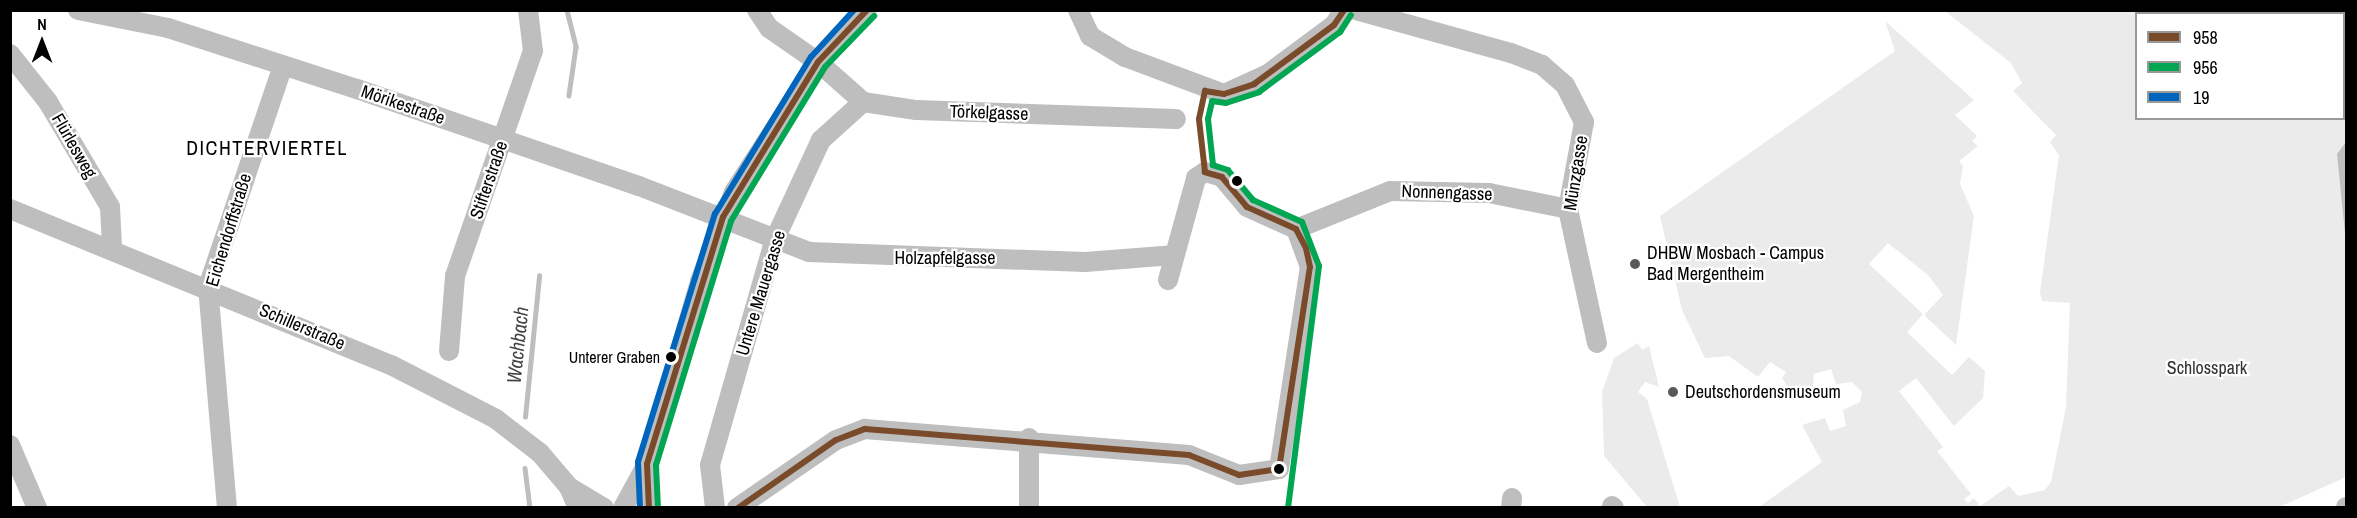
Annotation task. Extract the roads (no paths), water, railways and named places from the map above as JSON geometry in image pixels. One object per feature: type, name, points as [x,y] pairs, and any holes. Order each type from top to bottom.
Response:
[{"type":"street","name":"Mörikestraße","points":[[78,10],[168,28],[503,139],[723,217]]},
{"type":"street","name":"Stifterstraße","points":[[449,351],[455,276],[533,51],[528,10]]},
{"type":"street","points":[[757,10],[769,28],[818,62],[863,102]]},
{"type":"street","points":[[623,507],[647,464],[723,217],[818,62],[867,10]]},
{"type":"street","points":[[1078,10],[1090,36],[1205,91],[1224,94],[1254,84],[1334,25],[1344,10]]},
{"type":"street","name":"Münzgasse","points":[[1356,10],[1511,53],[1542,65],[1565,85],[1584,122],[1568,209],[1597,343]]},
{"type":"street","name":"Flürlesweg","points":[[10,54],[48,102],[110,207],[112,247]]},
{"type":"street","name":"Eichendorffstraße","points":[[227,507],[208,287],[283,65]]},
{"type":"street","name":"Törkelgasse","points":[[863,102],[916,110],[1176,119]]},
{"type":"street","name":"Untere Mauergasse","points":[[715,507],[710,465],[775,239],[821,140],[863,102]]},
{"type":"street","points":[[737,507],[836,440],[865,429],[1029,438],[1202,458],[1239,475],[1280,469],[1310,267],[1296,229],[1247,207],[1222,177],[1205,172],[1196,178],[1168,280]]},
{"type":"street","name":"Nonnengasse","points":[[1296,229],[1390,191],[1489,194],[1568,209]]},
{"type":"street","name":"Schillerstraße","points":[[10,209],[112,247],[392,365],[496,419],[540,453],[569,487],[578,507]]},
{"type":"street","name":"Holzapfelgasse","points":[[723,217],[809,252],[903,259],[1084,262],[1173,255]]},
{"type":"street","points":[[1029,438],[1029,507]]},
{"type":"street","points":[[10,445],[37,507]]},
{"type":"street","points":[[647,464],[649,507]]},
{"type":"street","name":"Schillerstraße","points":[[569,487],[604,507]]},
{"type":"waterway","name":"Wachbach","points":[[567,10],[576,47],[569,95]]},
{"type":"waterway","name":"Wachbach","points":[[525,417],[539,276]]},
{"type":"waterway","name":"Wachbach","points":[[525,468],[530,508]]},
{"type":"place","name":"DHBW Mosbach - Campus Bad Mergentheim","points":[[1635,264]]},
{"type":"place","name":"Unterer Graben","points":[[671,357]]},
{"type":"place","name":"Deutschordensmuseum","points":[[1673,392]]},
{"type":"district","name":"DICHTERVIERTEL","points":[[267,147]]},
{"type":"park label","name":"Schlosspark","points":[[2207,368]]}]
